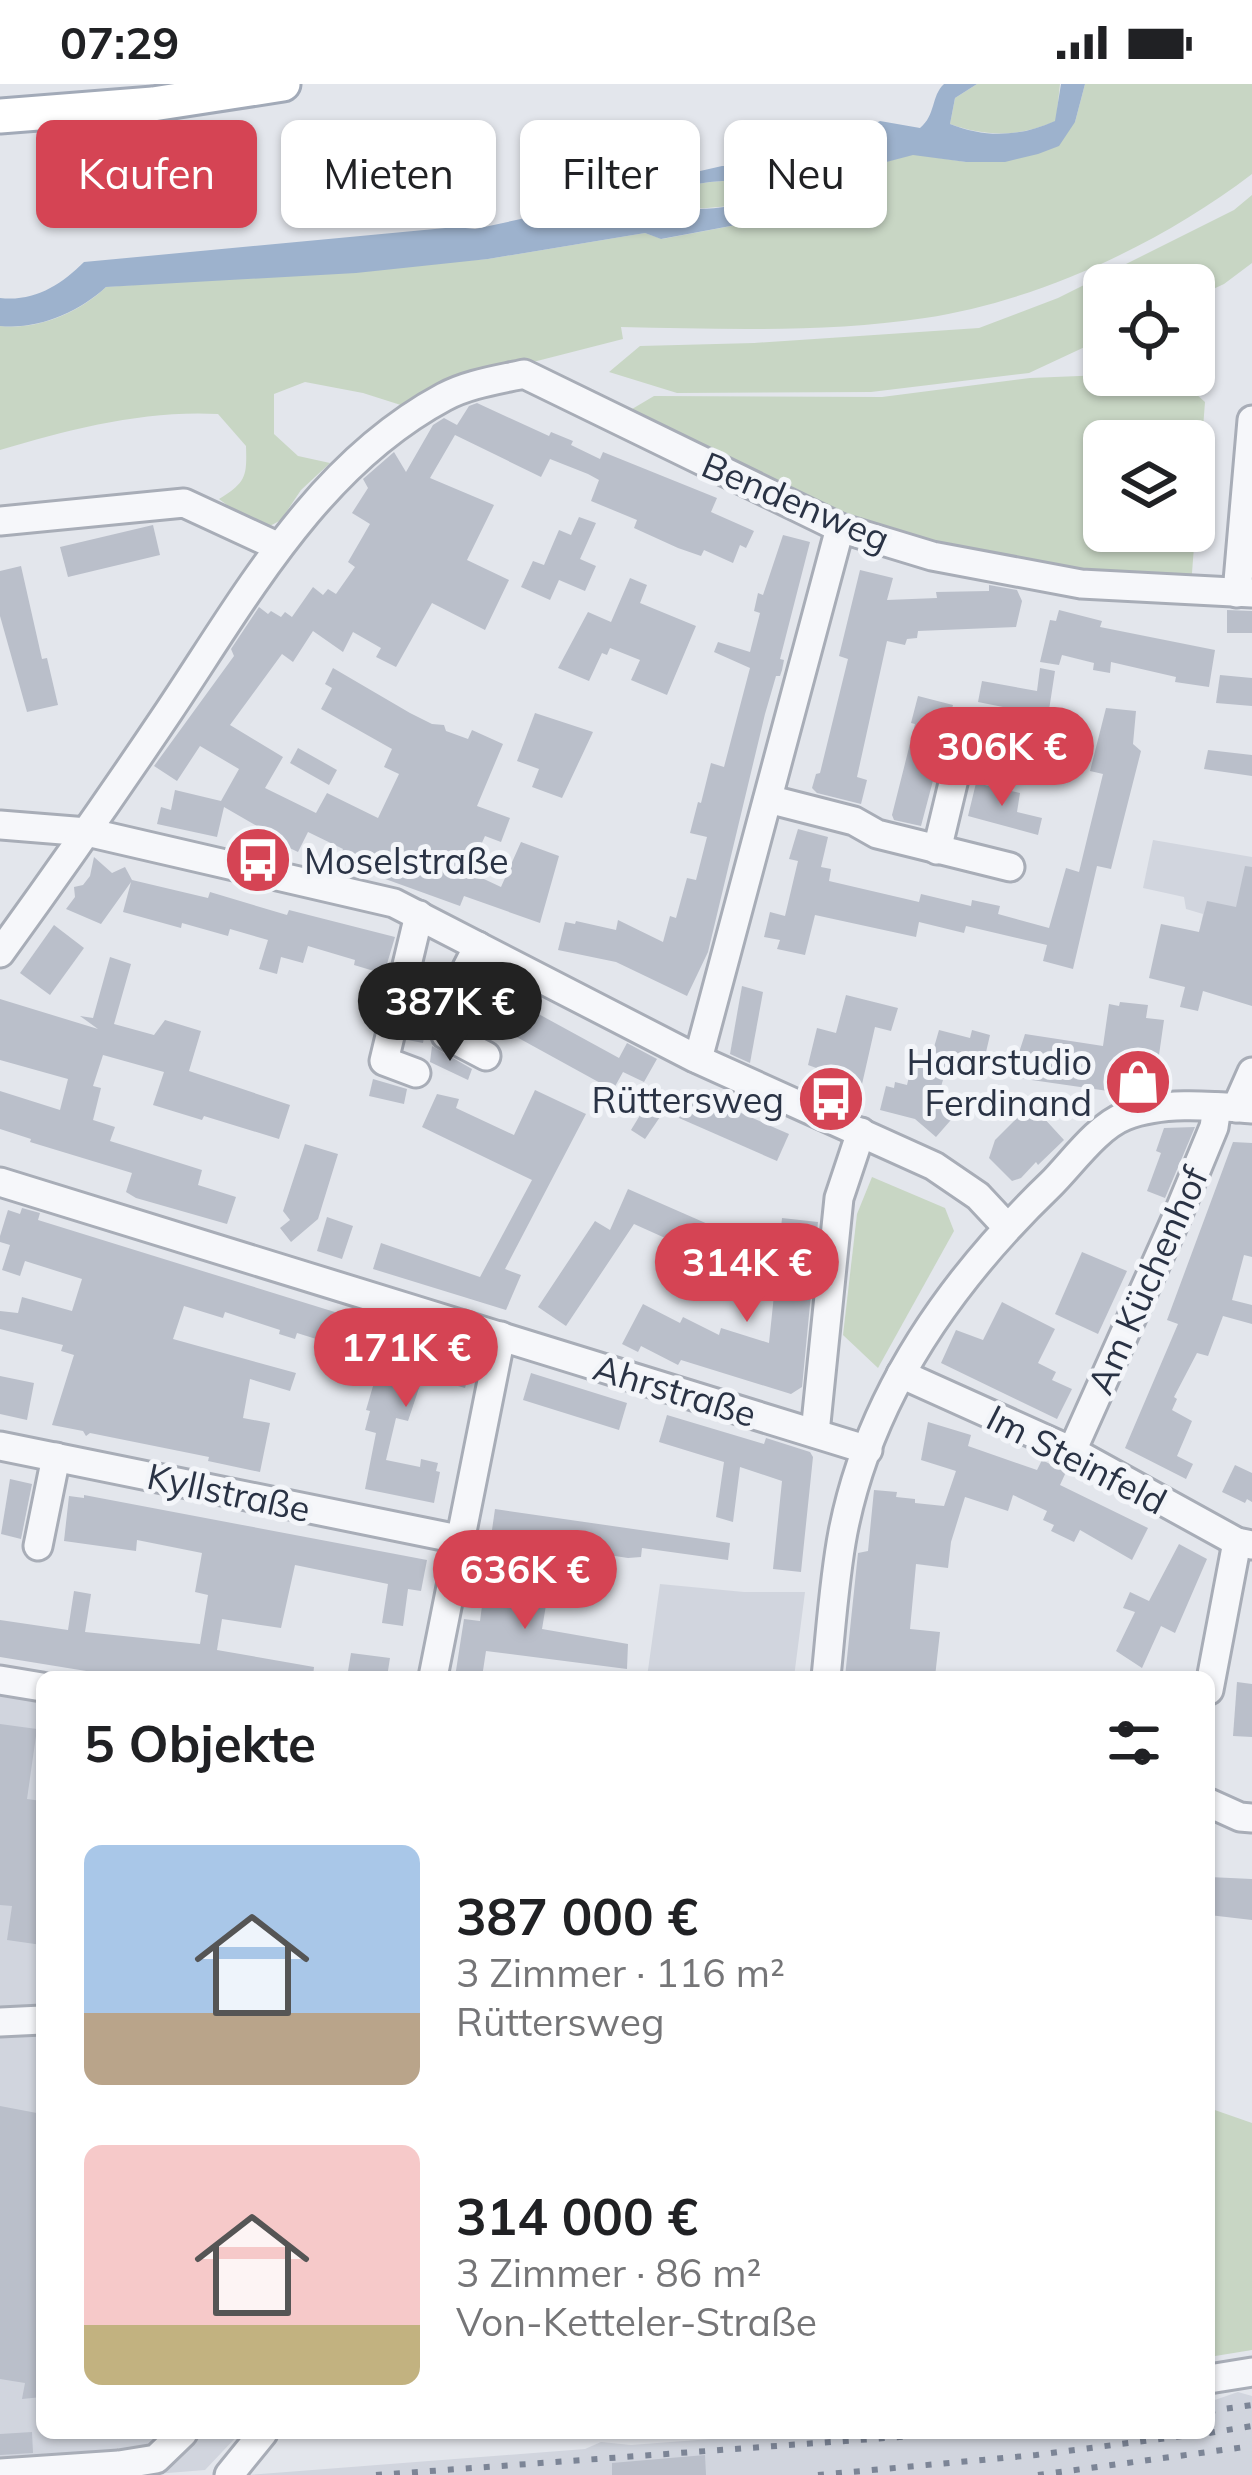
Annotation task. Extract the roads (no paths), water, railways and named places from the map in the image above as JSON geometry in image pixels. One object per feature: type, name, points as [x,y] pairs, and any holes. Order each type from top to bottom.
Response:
[{"type":"main road","points":[[0,116],[153,104],[283,84]]},
{"type":"street","name":"Bendenweg","points":[[279,547],[326,487],[386,433],[448,395],[524,374],[840,528],[932,556],[1081,584],[1245,593]]},
{"type":"street","points":[[1245,593],[1252,420]]},
{"type":"street","points":[[0,521],[184,503],[279,547],[88,832],[0,953]]},
{"type":"street","points":[[698,1060],[840,528]]},
{"type":"street","points":[[937,850],[966,729]]},
{"type":"street","points":[[768,799],[854,821],[877,835],[1010,867]]},
{"type":"street","points":[[0,825],[88,832],[394,903],[698,1060],[934,1166],[978,1196],[1006,1226]]},
{"type":"street","points":[[416,1073],[384,1061],[419,915]]},
{"type":"street","points":[[478,946],[447,1007],[446,1035],[486,1055]]},
{"type":"street","name":"Am Küchenhof","points":[[1072,1451],[1214,1127],[1235,1108],[1252,1072]]},
{"type":"street","points":[[827,1671],[843,1532],[868,1450],[932,1317],[1006,1226],[1115,1121],[1138,1112],[1235,1108]]},
{"type":"street","points":[[815,1433],[839,1198],[861,1132]]},
{"type":"street","name":"Ahrstraße","points":[[0,1182],[868,1450]]},
{"type":"street","points":[[434,1671],[501,1336]]},
{"type":"street","name":"Im Steinfeld","points":[[901,1374],[1072,1451],[1244,1543]]},
{"type":"street","name":"Kyllstraße","points":[[0,1446],[458,1539]]},
{"type":"street","points":[[38,1546],[56,1456]]},
{"type":"street","points":[[1214,1671],[1244,1543]]},
{"type":"street","points":[[0,1680],[36,1686]]},
{"type":"street","points":[[1215,1806],[1252,1818]]},
{"type":"street","points":[[0,2022],[36,2020]]},
{"type":"street","points":[[1215,2378],[1252,2372]]},
{"type":"street","points":[[0,2473],[156,2458],[177,2439]]},
{"type":"street","points":[[229,2475],[258,2439]]},
{"type":"water","points":[[944,84],[977,84],[955,98],[950,124],[1002,134],[1029,130],[1055,121],[1061,84],[1085,84],[1075,122],[1059,146],[1005,162],[913,155],[887,162],[887,122],[920,128]]},
{"type":"water","points":[[722,166],[724,181],[700,184],[700,171]]},
{"type":"water","points":[[724,206],[724,227],[661,239],[645,233],[488,259],[356,273],[106,287],[57,317],[0,326],[0,298],[46,290],[84,262],[520,219],[520,228],[700,228],[700,209]]},
{"type":"railway","points":[[1215,2410],[1252,2405]]},
{"type":"railway","points":[[1215,2432],[1252,2426]]},
{"type":"railway","points":[[376,2475],[872,2439]]},
{"type":"railway","points":[[818,2475],[1160,2439]]},
{"type":"railway","points":[[1038,2475],[1252,2446]]},
{"type":"place","name":"Moselstraße","points":[[258,860]]},
{"type":"place","name":"Haarstudio Ferdinand","points":[[1138,1082]]},
{"type":"place","name":"Rüttersweg","points":[[831,1099]]}]
